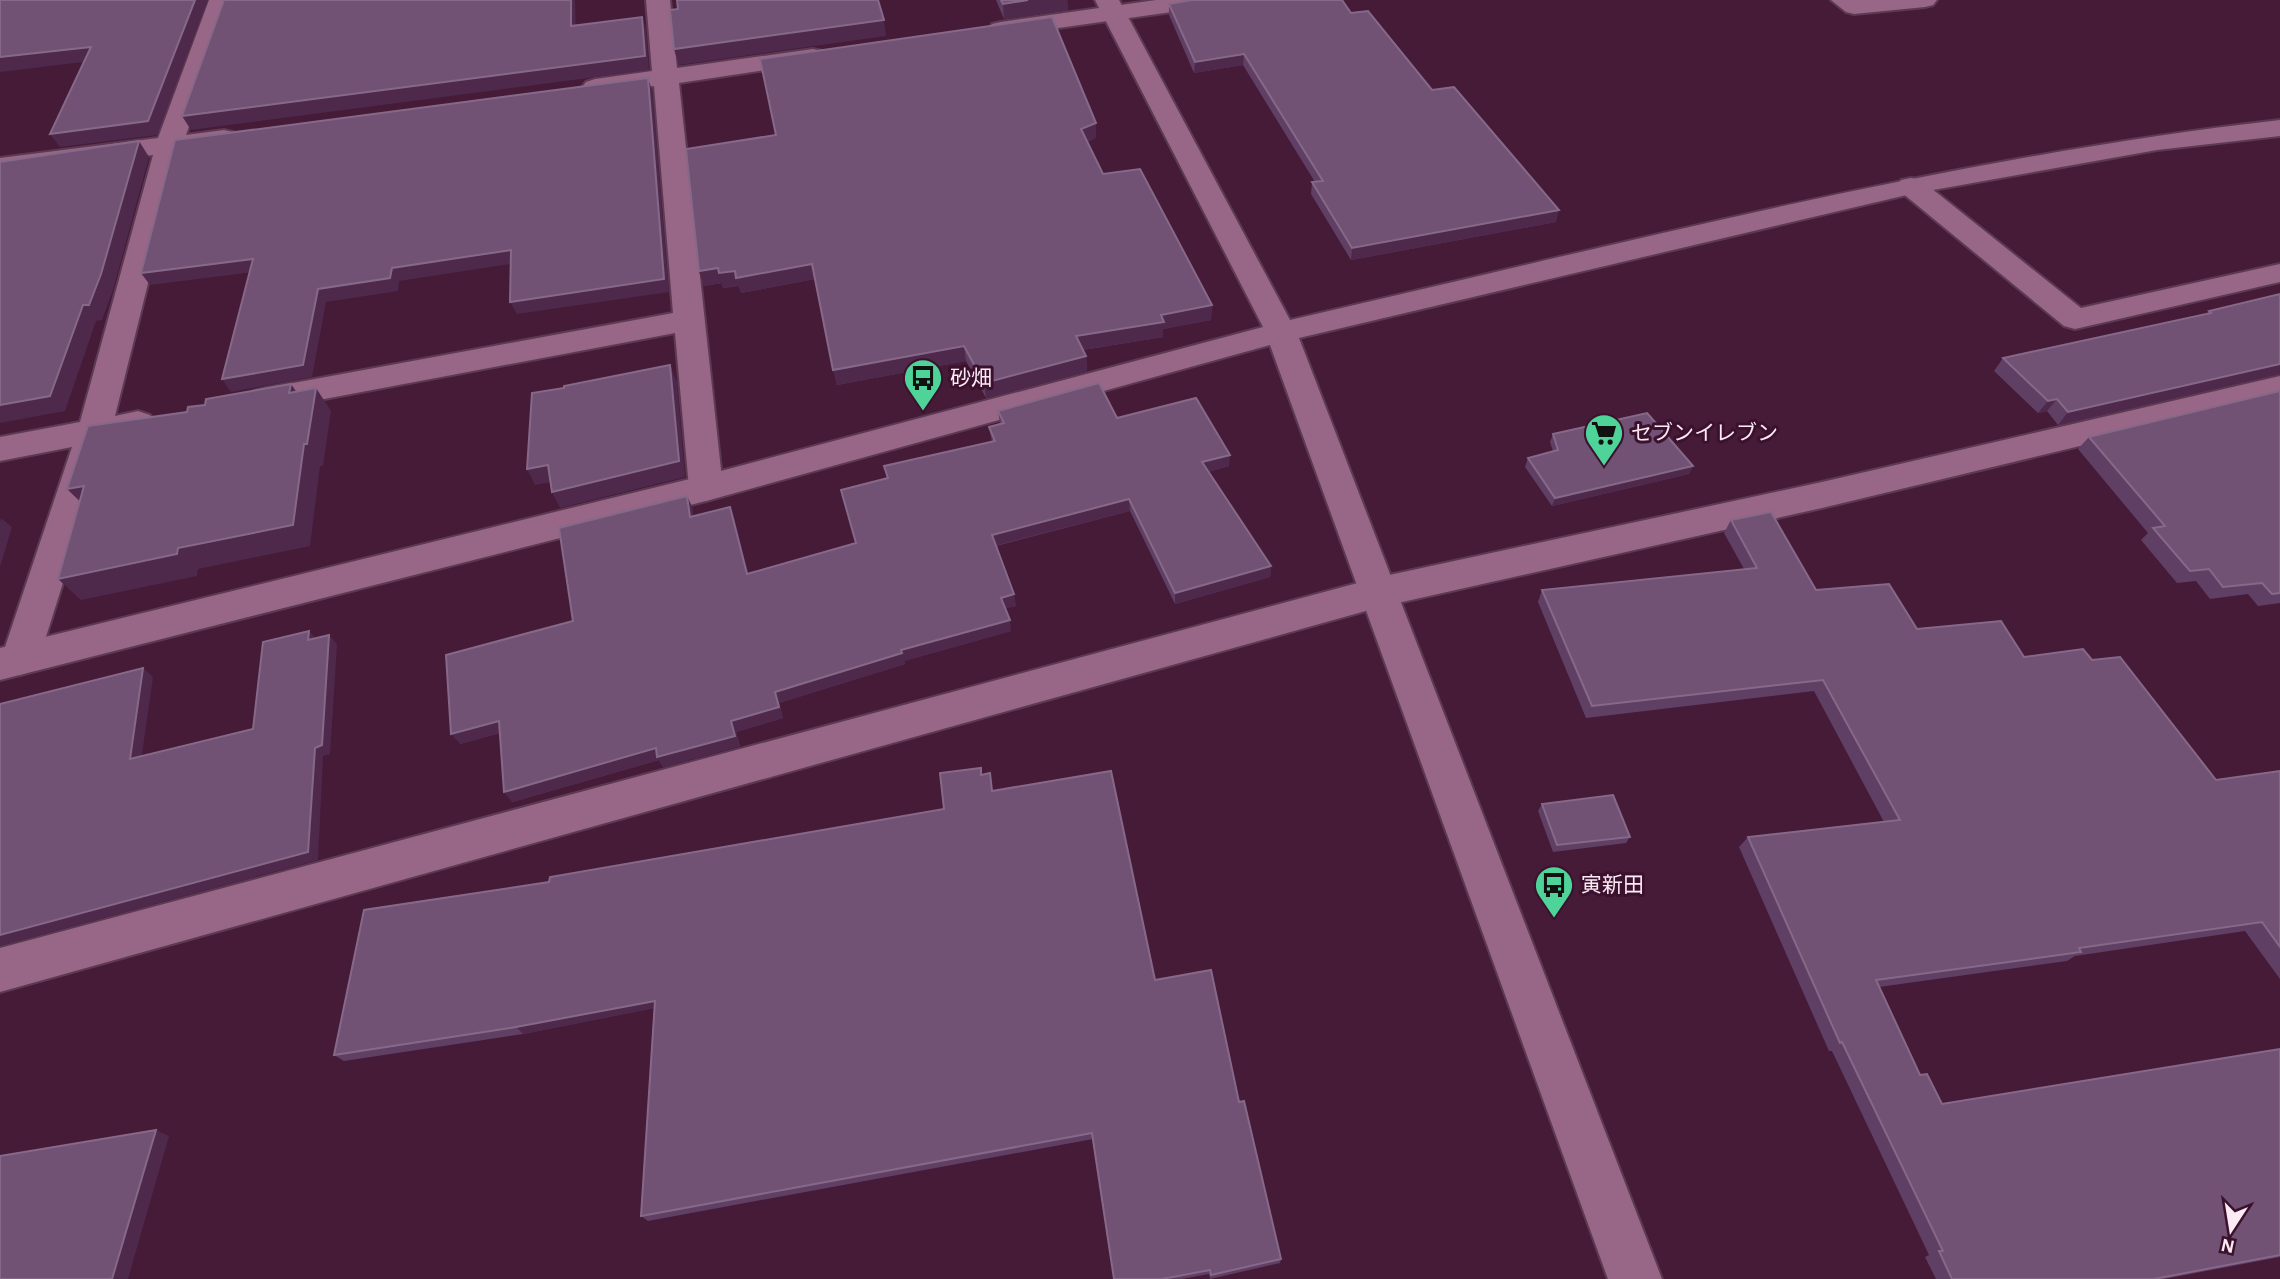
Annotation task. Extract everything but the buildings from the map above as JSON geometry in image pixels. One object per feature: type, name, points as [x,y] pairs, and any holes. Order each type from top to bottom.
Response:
[{"type":"street","points":[[10,662],[94,431],[169,145],[221,0]]},
{"type":"street","points":[[658,0],[706,488]]},
{"type":"street","points":[[978,33],[1111,6],[1206,0]]},
{"type":"street","points":[[1843,0],[1854,7],[1925,0]]},
{"type":"street","points":[[1111,6],[1281,332],[1634,1279]]},
{"type":"street","points":[[568,91],[842,52]]},
{"type":"street","points":[[10,662],[706,488],[1281,332],[1911,186],[2157,142],[2280,128]]},
{"type":"street","points":[[0,166],[251,134]]},
{"type":"street","points":[[1911,186],[2075,319],[2280,273]]},
{"type":"street","points":[[243,403],[691,320]]},
{"type":"street","points":[[0,970],[1380,592],[1822,495],[2280,387]]},
{"type":"street","points":[[0,449],[162,418]]},
{"type":"place","name":"砂畑","points":[[923,412]]},
{"type":"place","name":"セブンイレブン","points":[[1604,467]]},
{"type":"place","name":"寅新田","points":[[1554,919]]}]
